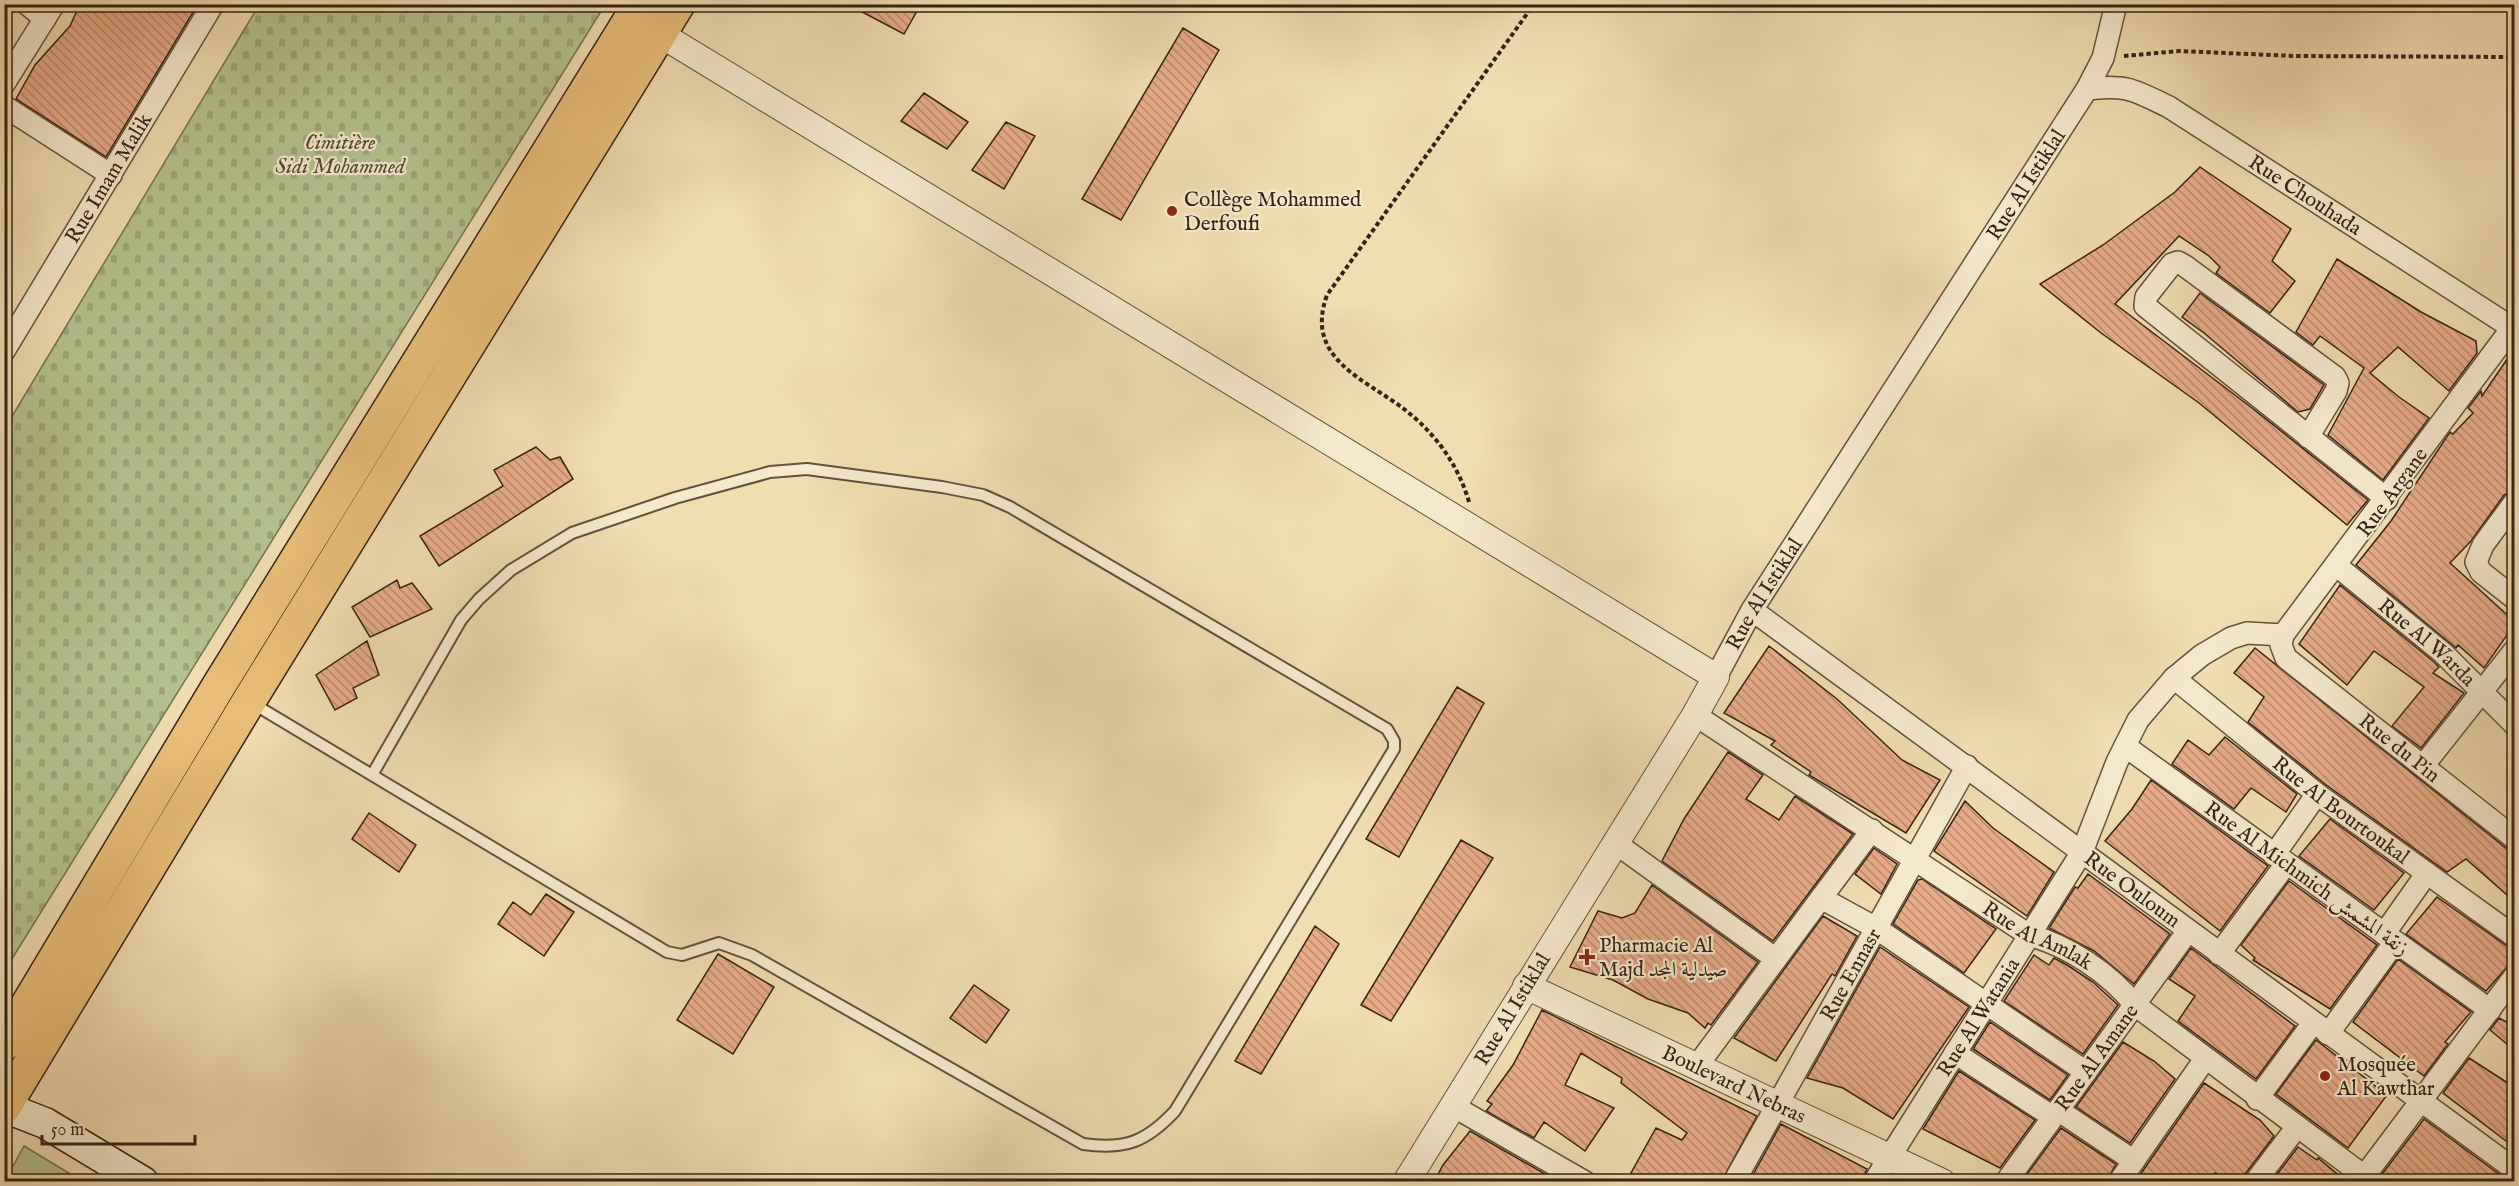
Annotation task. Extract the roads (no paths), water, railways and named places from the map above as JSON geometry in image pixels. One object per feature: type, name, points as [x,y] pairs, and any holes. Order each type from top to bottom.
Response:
[{"type":"main road","points":[[4,1044],[218,687],[640,4]]},
{"type":"main road","points":[[143,1182],[45,1123],[5,1107],[249,701],[678,4]]},
{"type":"main road","points":[[392,406],[421,424]]},
{"type":"street","points":[[4,84],[50,12],[27,4]]},
{"type":"street","name":"Rue Imam Malik","points":[[4,351],[213,4]]},
{"type":"street","name":"Rue Al Istiklal","points":[[1407,1182],[1614,842],[1695,715],[1752,610],[2086,89],[2101,62],[2116,4]]},
{"type":"street","points":[[660,34],[1716,676]]},
{"type":"street","points":[[2101,62],[2116,86]]},
{"type":"street","name":"Rue Chouhada","points":[[2086,89],[2116,86],[2137,91],[2169,107],[2513,329]]},
{"type":"street","points":[[4,106],[111,174]]},
{"type":"street","points":[[2308,436],[2336,391],[2338,383],[2335,377],[2185,266],[2178,262],[2172,264],[2146,297],[2145,306],[2308,436],[2387,499]]},
{"type":"street","name":"Rue Argane","points":[[2283,635],[2337,567],[2513,329]]},
{"type":"street","points":[[2514,503],[2483,545],[2476,562],[2481,572],[2514,598]]},
{"type":"street","name":"Rue Al Warda","points":[[2337,567],[2443,653],[2514,724]]},
{"type":"street","name":"Rue Ouloum","points":[[1752,610],[2514,1169]]},
{"type":"street","name":"Rue Al Watania","points":[[1874,1182],[2082,852],[2125,746],[2138,720],[2174,678],[2202,655],[2247,633],[2283,635]]},
{"type":"street","name":"Rue du Pin","points":[[2283,635],[2281,645],[2286,658],[2514,838]]},
{"type":"street","points":[[2424,766],[2514,651]]},
{"type":"street","name":"Rue Al Bourtoukal","points":[[2174,678],[2317,794],[2514,936]]},
{"type":"street","name":"Rue Al Amlak","points":[[1695,715],[1916,858],[2029,935],[2058,944],[2071,952],[2115,985],[2135,1005],[2362,1179]]},
{"type":"street","name":"Rue Al Michmich زنقة المشمش","points":[[2125,746],[2490,1010]]},
{"type":"street","name":"Rue Ennasr","points":[[1734,1182],[1967,766]]},
{"type":"street","points":[[2219,954],[2280,860],[2317,794]]},
{"type":"street","points":[[1696,1066],[1872,830]]},
{"type":"street","points":[[1614,842],[1776,959]]},
{"type":"street","points":[[2258,1099],[2321,1028],[2390,938],[2427,873]]},
{"type":"street","points":[[1821,898],[1876,928],[2086,1072]]},
{"type":"street","name":"Rue Al Amane","points":[[2006,1182],[2187,931]]},
{"type":"street","points":[[2362,1179],[2514,977]]},
{"type":"street","name":"Boulevard Nebras","points":[[1526,986],[1942,1182]]},
{"type":"street","points":[[1955,1053],[2134,1161]]},
{"type":"street","points":[[2119,1182],[2205,1059]]},
{"type":"street","points":[[1454,1106],[1585,1182]]},
{"type":"street","points":[[2255,1182],[2296,1128]]},
{"type":"lane","points":[[249,701],[666,952],[682,955],[719,943],[752,955],[1083,1144],[1109,1147],[1142,1138],[1157,1130],[1175,1111],[1394,749],[1394,741],[1387,729],[1333,696],[1010,507],[982,495],[942,487],[807,470],[770,472],[675,498],[572,533],[511,570],[478,599],[461,620],[372,775]]},
{"type":"place","name":"Collège Mohammed Derfoufi","points":[[1172,211]]},
{"type":"place","name":"Pharmacie Al Majd صيدلية المجد","points":[[1587,957]]},
{"type":"place","name":"Mosquée Al Kawthar","points":[[2325,1076]]},
{"type":"park label","name":"Cimitière Sidi Mohammed","points":[[340,154]]}]
